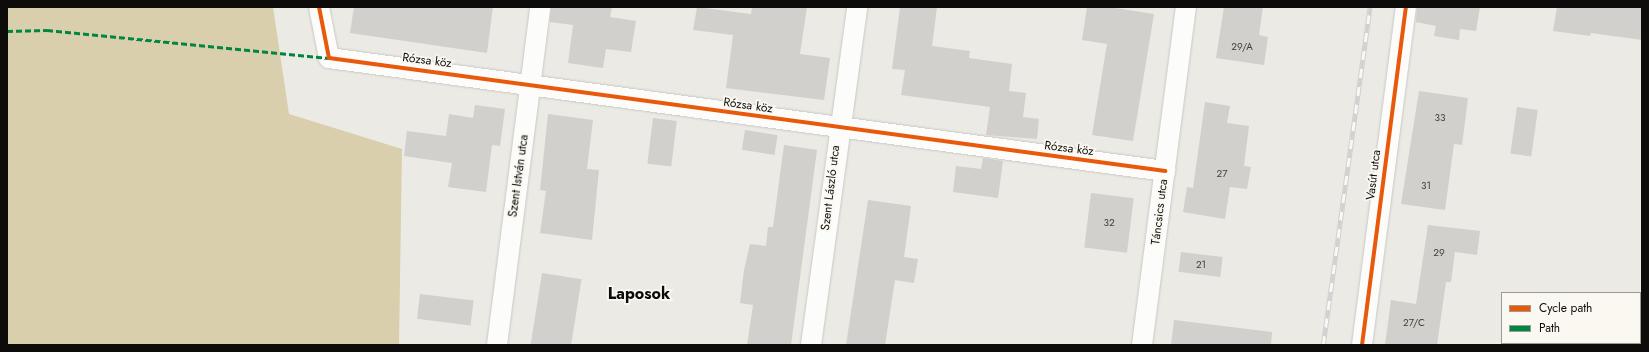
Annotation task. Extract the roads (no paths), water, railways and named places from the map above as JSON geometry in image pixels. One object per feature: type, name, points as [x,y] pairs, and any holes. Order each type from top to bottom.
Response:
[{"type":"street","name":"Rózsa köz","points":[[319,7],[329,58],[531,84],[838,129],[1165,171]]},
{"type":"street","name":"Szent István utca","points":[[497,345],[540,7]]},
{"type":"street","name":"Szent László utca","points":[[811,345],[838,129],[857,7]]},
{"type":"street","name":"Táncsics utca","points":[[1142,345],[1186,7]]},
{"type":"street","name":"Vasút utca","points":[[1362,345],[1406,7]]},
{"type":"railway","points":[[1323,345],[1370,7]]},
{"type":"district","name":"Laposok","points":[[639,294]]}]
